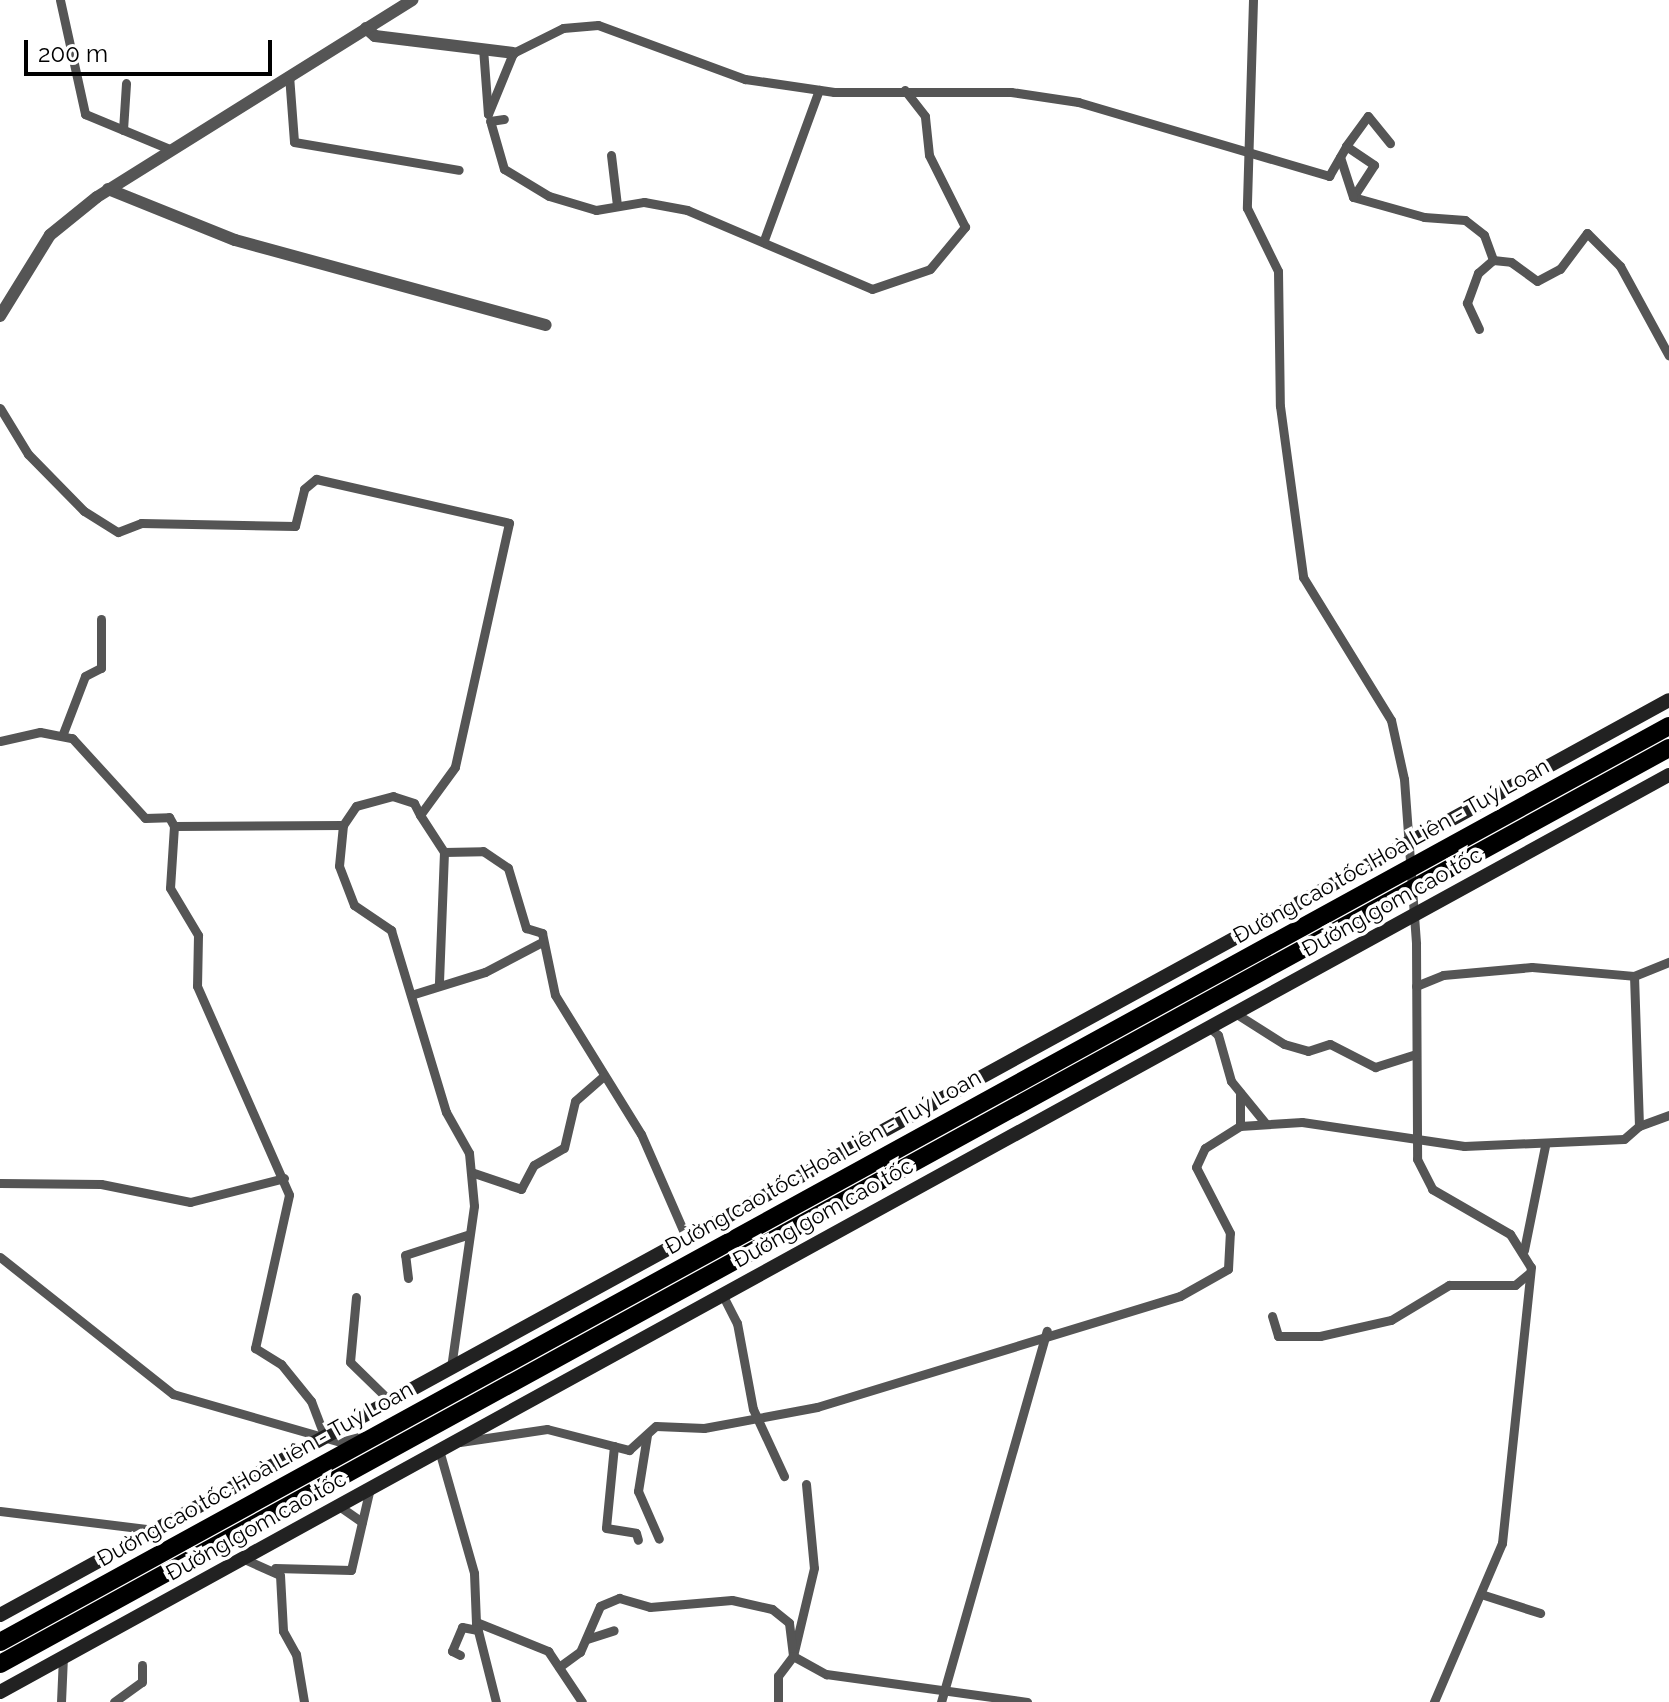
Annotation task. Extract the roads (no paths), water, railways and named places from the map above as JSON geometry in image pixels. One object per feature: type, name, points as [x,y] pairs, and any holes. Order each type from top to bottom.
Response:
[{"type":"highway","name":"Đường cao tốc Hoà Liên - Tuý Loan","points":[[0,1642],[1669,726]]},
{"type":"highway","name":"Đường cao tốc Hoà Liên - Tuý Loan","points":[[0,1664],[1669,748]]},
{"type":"main road","name":"Đường gom cao tốc","points":[[0,1615],[1669,700]]},
{"type":"main road","name":"Đường gom cao tốc","points":[[0,1692],[1669,775]]},
{"type":"street","points":[[60,0],[85,114],[172,150]]},
{"type":"street","points":[[1,312],[50,235],[108,189],[412,0]]},
{"type":"street","points":[[1253,0],[1247,208],[1278,271],[1279,396],[1303,577],[1391,720],[1406,815],[1416,944],[1413,1137],[1430,1187],[1485,1217],[1524,1250],[1531,1267],[1502,1543],[1484,1595],[1434,1702]]},
{"type":"street","points":[[366,28],[375,36],[513,53],[563,28],[598,25],[745,79],[819,90],[905,90],[1078,102],[1329,176],[1368,116],[1390,143]]},
{"type":"street","points":[[483,48],[489,119],[504,169],[569,204],[667,205],[764,240],[872,289],[907,281],[952,251],[964,219],[929,155],[925,116],[905,90]]},
{"type":"street","points":[[489,119],[513,53]]},
{"type":"street","points":[[289,75],[294,142],[459,170]]},
{"type":"street","points":[[123,130],[126,83]]},
{"type":"street","points":[[764,240],[819,90]]},
{"type":"street","points":[[489,119],[504,119]]},
{"type":"street","points":[[1346,146],[1374,165],[1353,197]]},
{"type":"street","points":[[611,155],[617,205]]},
{"type":"street","points":[[1340,157],[1353,197]]},
{"type":"street","points":[[108,189],[235,240],[546,325]]},
{"type":"street","points":[[1353,197],[1424,217],[1465,220],[1484,235],[1493,260]]},
{"type":"street","points":[[1479,329],[1467,303],[1478,273],[1493,260],[1511,262],[1537,281],[1560,269],[1587,233],[1620,266],[1669,356]]},
{"type":"street","points":[[0,408],[20,446],[84,511],[118,532],[141,523],[295,526],[304,489],[316,479],[509,523],[455,767],[420,815]]},
{"type":"street","points":[[62,736],[85,676],[101,668],[101,619]]},
{"type":"street","points":[[0,741],[62,736],[87,748],[145,818],[169,817],[174,826],[170,888],[198,935],[197,986],[244,1106],[284,1178],[286,1230],[255,1348],[281,1364],[311,1401],[324,1435]]},
{"type":"street","points":[[439,984],[444,852],[407,798],[382,796],[356,806],[343,825],[342,886],[354,905],[391,930],[471,1172],[464,1314],[451,1367]]},
{"type":"street","points":[[174,826],[343,825]]},
{"type":"street","points":[[444,852],[483,851],[502,861],[524,906],[526,928],[541,932],[555,995],[641,1134],[686,1237]]},
{"type":"street","points":[[411,995],[485,972],[542,942]]},
{"type":"street","points":[[1416,986],[1443,975],[1532,967],[1634,976],[1669,962]]},
{"type":"street","points":[[1634,976],[1639,1126]]},
{"type":"street","points":[[1235,1013],[1284,1044],[1308,1051],[1330,1044],[1375,1067],[1416,1054]]},
{"type":"street","points":[[1209,1027],[1240,1093],[1266,1124]]},
{"type":"street","points":[[471,1172],[521,1189],[534,1165],[564,1148],[575,1101],[603,1077]]},
{"type":"street","points":[[1240,1093],[1240,1126]]},
{"type":"street","points":[[453,1443],[547,1429],[629,1450],[648,1432],[817,1407],[1047,1331],[1180,1296],[1224,1276],[1230,1233],[1196,1167],[1205,1148],[1240,1126],[1266,1124],[1413,1137],[1450,1146],[1545,1146],[1624,1139],[1639,1126],[1669,1115]]},
{"type":"street","points":[[1524,1250],[1545,1146]]},
{"type":"street","points":[[0,1183],[101,1184],[190,1202],[284,1178]]},
{"type":"street","points":[[408,1278],[405,1255],[467,1235]]},
{"type":"street","points":[[0,1257],[173,1394],[340,1442],[365,1436]]},
{"type":"street","points":[[1272,1316],[1278,1336],[1320,1336],[1391,1320],[1449,1285],[1524,1283],[1531,1267]]},
{"type":"street","points":[[722,1294],[737,1323],[758,1418],[784,1476]]},
{"type":"street","points":[[356,1297],[350,1362],[390,1401]]},
{"type":"street","points":[[941,1702],[1047,1331]]},
{"type":"street","points":[[648,1432],[638,1491],[659,1539]]},
{"type":"street","points":[[614,1446],[606,1528],[636,1532]]},
{"type":"street","points":[[439,1450],[474,1573],[477,1626],[496,1702]]},
{"type":"street","points":[[380,1465],[386,1480]]},
{"type":"street","points":[[778,1702],[778,1676],[793,1656],[814,1568],[806,1484]]},
{"type":"street","points":[[242,1559],[275,1568],[351,1570],[370,1488]]},
{"type":"street","points":[[339,1506],[362,1522]]},
{"type":"street","points":[[0,1511],[155,1530]]},
{"type":"street","points":[[275,1568],[283,1631],[296,1654],[304,1702]]},
{"type":"street","points":[[1484,1595],[1540,1613]]},
{"type":"street","points":[[559,1667],[587,1639],[600,1606],[619,1598],[650,1607],[732,1600],[772,1609],[789,1623],[793,1656]]},
{"type":"street","points":[[460,1655],[452,1651],[462,1627],[477,1626],[529,1640],[559,1667],[582,1702]]},
{"type":"street","points":[[587,1639],[614,1630]]},
{"type":"street","points":[[793,1656],[826,1674],[946,1688],[1027,1702]]},
{"type":"street","points":[[61,1702],[63,1657]]},
{"type":"street","points":[[114,1702],[142,1682],[142,1665]]}]
